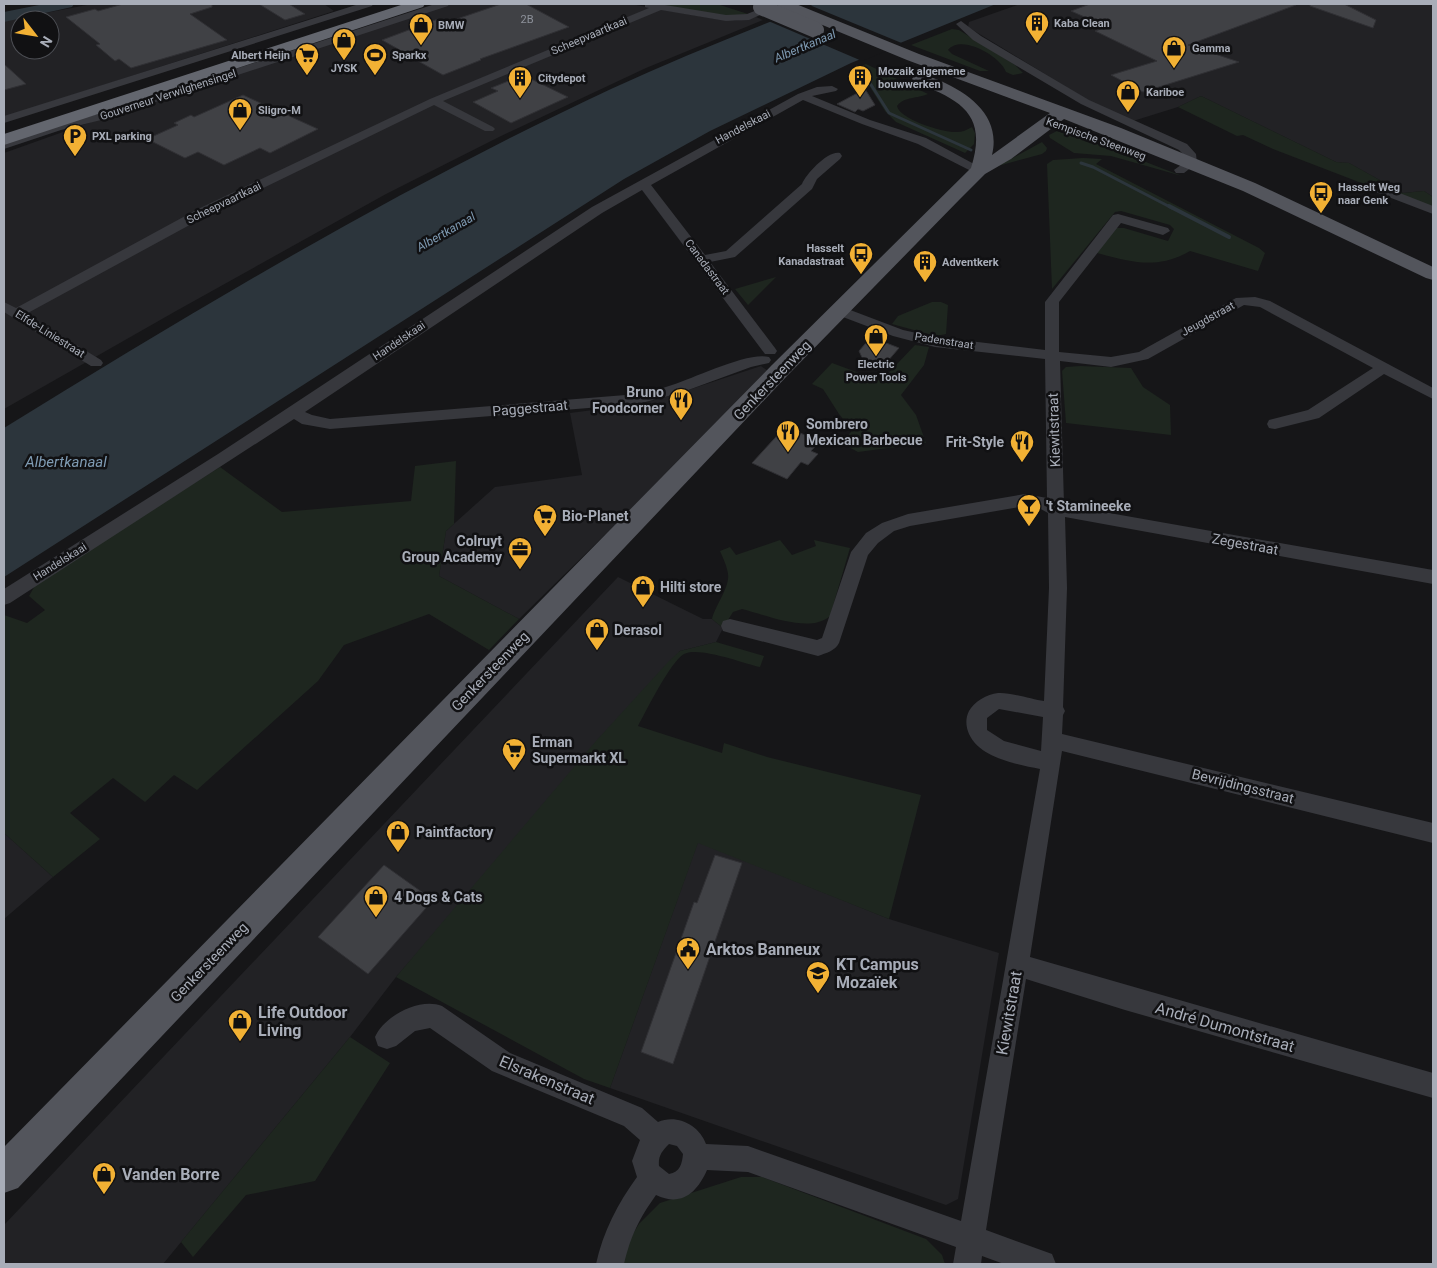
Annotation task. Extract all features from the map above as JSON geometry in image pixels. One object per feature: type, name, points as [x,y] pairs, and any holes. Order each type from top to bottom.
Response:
[{"type":"highway","name":"Gouverneur Verwilghensingel","points":[[4,129],[390,4]]},
{"type":"highway","name":"Gouverneur Verwilghensingel","points":[[4,140],[418,4]]},
{"type":"main road","name":"Kempische Steenweg","points":[[782,4],[905,61]]},
{"type":"main road","name":"Kempische Steenweg","points":[[757,6],[1185,166],[1249,186],[1433,274]]},
{"type":"main road","points":[[905,61],[916,77],[949,91],[974,108],[985,127],[987,138],[979,170]]},
{"type":"main road","name":"Kempische Steenweg","points":[[1056,117],[1147,145],[1185,166],[1433,287]]},
{"type":"main road","name":"Genkersteenweg","points":[[4,1174],[979,170],[1005,155],[1056,117]]},
{"type":"street","name":"Gouverneur Verwilghensingel","points":[[4,120],[368,4]]},
{"type":"street","name":"Gouverneur Verwilghensingel","points":[[4,144],[58,127],[98,118],[444,4]]},
{"type":"street","points":[[643,4],[726,18],[749,17],[782,4]]},
{"type":"street","name":"Scheepvaartkaai","points":[[10,309],[203,212],[434,101],[660,7]]},
{"type":"street","name":"Kempische Steenweg","points":[[962,24],[964,28],[977,38],[1074,96],[1183,147],[1190,154],[1185,166]]},
{"type":"street","name":"Gouverneur Verwilghensingel","points":[[108,95],[120,83]]},
{"type":"street","name":"Handelskaai","points":[[4,598],[224,458],[553,238],[643,183],[802,96],[817,90],[832,89]]},
{"type":"street","points":[[802,96],[866,122],[922,141],[979,170]]},
{"type":"street","points":[[434,101],[489,129]]},
{"type":"street","points":[[1147,145],[1162,147],[1167,145],[1166,139]]},
{"type":"street","points":[[702,260],[730,254],[808,186],[811,177],[836,156]]},
{"type":"street","name":"Canadastraat","points":[[643,183],[702,260],[767,355]]},
{"type":"street","points":[[1369,185],[1433,210]]},
{"type":"street","name":"Kiewitstraat","points":[[967,1264],[1018,965],[1053,740],[1058,588],[1051,355],[1052,302],[1118,218],[1163,231]]},
{"type":"street","name":"Jeugdstraat","points":[[1051,355],[1111,362],[1143,356],[1241,301],[1255,301],[1265,304],[1433,394]]},
{"type":"street","name":"Elfde-Liniestraat","points":[[10,309],[96,363]]},
{"type":"street","name":"Padenstraat","points":[[840,311],[898,333],[935,342],[1051,355]]},
{"type":"street","name":"Paggestraat","points":[[292,412],[308,420],[330,424],[638,399],[675,390],[748,364],[767,355]]},
{"type":"street","points":[[1276,424],[1313,414],[1384,368]]},
{"type":"street","name":"Zegestraat","points":[[730,626],[818,648],[830,643],[860,552],[872,538],[888,527],[908,520],[1025,500],[1043,503],[1057,510],[1433,577]]},
{"type":"street","points":[[1051,762],[998,749],[984,740],[976,728],[977,715],[986,706],[998,701],[1055,711]]},
{"type":"street","name":"Bevrijdingsstraat","points":[[1053,740],[1433,833]]},
{"type":"street","name":"André Dumontstraat","points":[[1018,965],[1125,998],[1433,1086]]},
{"type":"street","name":"Elsrakenstraat","points":[[387,1037],[410,1020],[433,1016],[501,1062],[633,1117],[656,1137]]},
{"type":"street","points":[[677,1131],[687,1136],[694,1145],[697,1157],[693,1173],[681,1185],[666,1186],[652,1178],[647,1168],[646,1157],[649,1146],[656,1137],[666,1132],[677,1131]]},
{"type":"street","points":[[697,1157],[732,1156],[748,1159],[1042,1264]]},
{"type":"street","points":[[610,1264],[614,1247],[628,1212],[652,1178]]},
{"type":"shaded area","points":[[92,4],[324,4],[334,11],[4,117],[4,21],[10,20],[10,60],[60,60],[60,10]]},
{"type":"shaded area","points":[[449,4],[630,4],[716,19],[735,21],[756,17],[763,20],[646,68],[499,137],[386,194],[4,409],[4,153],[91,122]]},
{"type":"shaded area","points":[[657,4],[717,4],[748,14],[714,14]]},
{"type":"shaded area","points":[[1020,4],[1433,4],[1433,197],[1424,191],[1403,193],[1349,163],[1336,162],[1201,96],[1178,107],[1133,121],[1104,110],[968,27],[969,22]]},
{"type":"shaded area","points":[[952,29],[959,30],[1015,65],[1023,73],[1013,75],[1006,72],[1003,66],[990,54],[971,46],[954,45],[948,50],[952,54],[989,71],[980,71],[911,45]]},
{"type":"shaded area","points":[[866,64],[928,94],[907,99],[900,103],[897,106],[905,116],[932,128],[950,132],[961,132],[972,127],[975,133],[974,144],[965,153],[896,122],[885,111],[862,72],[855,69]]},
{"type":"shaded area","points":[[1201,96],[1336,162],[1349,163],[1403,193],[1424,191],[1433,197],[1433,207],[1369,182],[1364,184],[1273,149],[1243,135],[1237,136],[1178,107]]},
{"type":"shaded area","points":[[1057,131],[1089,140],[1182,176],[1111,156],[1074,153],[1050,138],[1049,135]]},
{"type":"shaded area","points":[[1042,142],[1047,148],[1042,154],[998,166]]},
{"type":"shaded area","points":[[1102,159],[1096,164],[1259,248],[1265,253],[1258,271],[1190,251],[1166,261],[1155,262],[1133,261],[1097,253],[1114,228],[1124,228],[1168,241],[1174,229],[1170,225],[1121,211],[1115,212],[1052,289],[1047,164],[1053,160]]},
{"type":"shaded area","points":[[776,277],[748,305],[735,289]]},
{"type":"shaded area","points":[[932,302],[941,302],[948,305],[946,334],[936,336],[892,324],[898,316]]},
{"type":"shaded area","points":[[915,345],[929,347],[924,365],[901,395],[916,415],[926,443],[858,452],[841,443],[851,432],[851,429],[823,389],[812,384],[832,363],[881,381]]},
{"type":"shaded area","points":[[761,366],[768,371],[768,375],[519,619],[439,576],[446,531],[495,487],[582,475],[570,413],[640,404]]},
{"type":"shaded area","points":[[1066,367],[1131,368],[1143,387],[1170,405],[1171,435],[1066,423],[1062,371]]},
{"type":"shaded area","points":[[456,461],[454,524],[446,531],[439,576],[519,619],[489,650],[429,614],[344,645],[318,681],[197,790],[174,775],[145,802],[113,778],[70,813],[100,839],[53,877],[4,833],[4,615],[27,623],[45,610],[29,596],[37,582],[220,467],[282,512],[411,501],[415,466]]},
{"type":"shaded area","points":[[780,540],[792,555],[816,546],[814,540],[850,548],[830,616],[821,621],[800,623],[775,619],[742,609],[733,612],[723,628],[712,619],[725,591],[728,579],[727,568],[720,551],[730,547],[736,555]]},
{"type":"shaded area","points":[[618,577],[703,619],[712,619],[723,628],[716,642],[680,651],[396,977],[350,1037],[163,1264],[4,1264],[4,1225]]},
{"type":"shaded area","points":[[716,642],[764,656],[760,667],[699,652],[684,654],[672,666],[638,726],[722,753],[724,743],[767,757],[921,795],[889,919],[698,843],[610,1088],[584,1079],[396,977],[596,741],[669,661],[680,651]]},
{"type":"shaded area","points":[[4,833],[53,877],[4,919]]},
{"type":"shaded area","name":"KT Campus Mozaïek","points":[[698,842],[889,919],[999,953],[958,1199],[946,1205],[610,1088]]},
{"type":"shaded area","points":[[350,1037],[390,1063],[315,1181],[246,1195],[193,1257],[181,1242]]},
{"type":"shaded area","points":[[741,1177],[762,1177],[926,1239],[942,1255],[945,1264],[623,1264],[628,1242],[639,1224],[660,1203]]},
{"type":"water","name":"Albertkanaal","points":[[815,4],[996,4],[851,63],[710,131],[624,179],[4,577],[4,428],[227,293],[455,166],[611,89]]},
{"type":"pier","points":[[807,4],[904,44],[862,61],[766,20]]},
{"type":"building","points":[[123,4],[212,4],[212,7],[190,14],[227,40],[131,68],[119,59],[115,61],[96,45],[100,44],[66,17]]},
{"type":"building","points":[[259,4],[289,4],[305,14],[285,20]]},
{"type":"building","points":[[501,4],[526,4],[569,27],[480,59],[443,75],[418,61],[407,59],[405,53],[382,40],[438,19],[445,23]]},
{"type":"building","points":[[1090,4],[1296,5],[1188,45],[1239,62],[1143,92],[1111,75],[1157,61],[1095,31],[1107,27],[1071,11]]},
{"type":"building","points":[[1310,4],[1344,4],[1376,20],[1373,28],[1310,6]]},
{"type":"building","points":[[4,64],[26,84],[4,90]]},
{"type":"building","name":"Citydepot","points":[[523,75],[568,97],[511,123],[473,102],[498,91],[491,88]]},
{"type":"building","name":"Mozaik algemene bouwwerken","points":[[865,89],[875,105],[863,111],[858,109],[855,112],[837,104]]},
{"type":"building","name":"Sligro-M","points":[[243,95],[318,129],[270,153],[260,148],[224,165],[198,152],[185,158],[147,139],[178,125],[174,123],[191,115],[194,117]]},
{"type":"building","name":"Electric Power Tools","points":[[871,337],[899,348],[880,370],[865,364],[859,351]]},
{"type":"building","name":"Sombrero Mexican Barbecue","points":[[785,427],[820,441],[811,451],[818,454],[808,465],[801,462],[787,479],[752,463]]},
{"type":"building","name":"Arktos Banneux","points":[[715,855],[742,863],[673,1064],[641,1052],[694,902],[697,903]]},
{"type":"building","name":"4 Dogs & Cats","points":[[384,865],[433,900],[368,974],[318,937]]},
{"type":"waterway","points":[[4,17],[66,4]]},
{"type":"waterway","points":[[861,69],[889,113],[971,150]]},
{"type":"waterway","points":[[1081,163],[1093,167],[1172,208]]},
{"type":"waterway","points":[[1169,206],[1229,237]]},
{"type":"place","name":"Kaba Clean","points":[[1037,44]]},
{"type":"place","name":"BMW","points":[[421,46]]},
{"type":"place","name":"JYSK","points":[[344,61]]},
{"type":"place","name":"Gamma","points":[[1174,69]]},
{"type":"place","name":"Albert Heijn","points":[[307,76]]},
{"type":"place","name":"Sparkx","points":[[375,76]]},
{"type":"place","name":"Mozaik algemene bouwwerken","points":[[860,98]]},
{"type":"place","name":"Citydepot","points":[[520,99]]},
{"type":"place","name":"Kariboe","points":[[1128,113]]},
{"type":"place","name":"Sligro-M","points":[[240,131]]},
{"type":"place","name":"PXL parking","points":[[75,157]]},
{"type":"place","name":"Hasselt Weg naar Genk","points":[[1321,214]]},
{"type":"place","name":"Hasselt Kanadastraat","points":[[861,275]]},
{"type":"place","name":"Adventkerk","points":[[925,283]]},
{"type":"place","name":"Electric Power Tools","points":[[876,357]]},
{"type":"place","name":"Bruno Foodcorner","points":[[681,421]]},
{"type":"place","name":"Sombrero Mexican Barbecue","points":[[788,453]]},
{"type":"place","name":"Frit-Style","points":[[1022,463]]},
{"type":"place","name":"'t Stamineeke","points":[[1029,527]]},
{"type":"place","name":"Bio-Planet","points":[[545,537]]},
{"type":"place","name":"Colruyt Group Academy","points":[[520,570]]},
{"type":"place","name":"Hilti store","points":[[643,608]]},
{"type":"place","name":"Derasol","points":[[597,651]]},
{"type":"place","name":"Erman Supermarkt XL","points":[[514,771]]},
{"type":"place","name":"Paintfactory","points":[[398,853]]},
{"type":"place","name":"4 Dogs & Cats","points":[[376,918]]},
{"type":"place","name":"Arktos Banneux","points":[[688,970]]},
{"type":"place","name":"KT Campus Mozaïek","points":[[818,994]]},
{"type":"place","name":"Life Outdoor Living","points":[[240,1042]]},
{"type":"place","name":"Vanden Borre","points":[[104,1195]]}]
